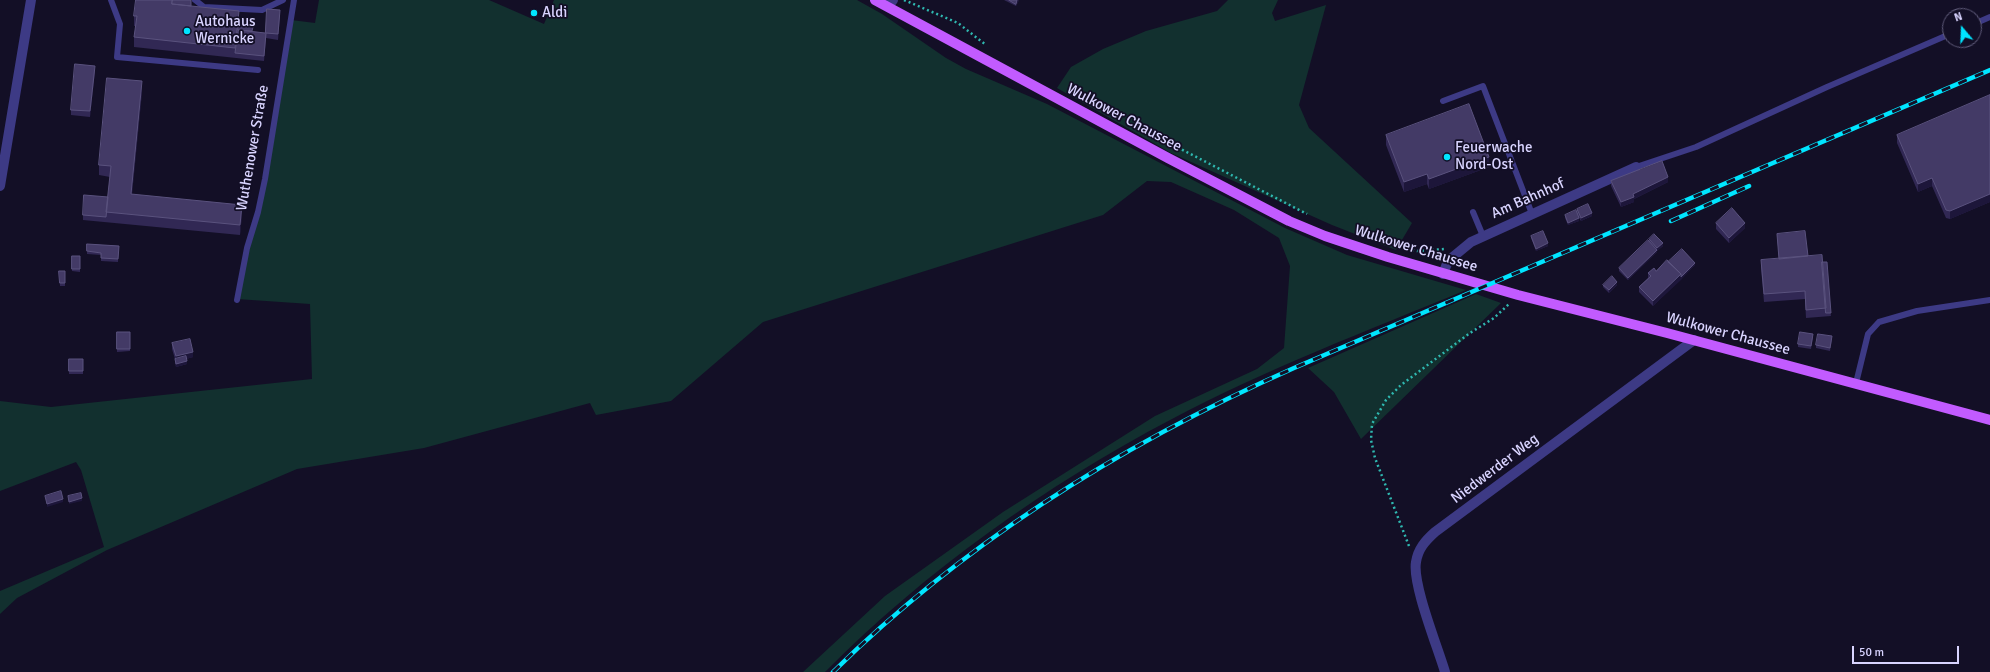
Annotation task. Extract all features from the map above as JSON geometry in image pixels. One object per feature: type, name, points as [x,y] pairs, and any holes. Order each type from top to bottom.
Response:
[{"type":"main road","name":"Wulkower Chaussee","points":[[875,0],[890,3],[1168,158],[1289,221],[1325,236],[1443,274],[1518,295],[1694,340],[1990,420]]},
{"type":"street","points":[[0,186],[19,61],[31,0]]},
{"type":"street","name":"Am Bahnhof","points":[[1443,274],[1448,261],[1471,242],[1636,167]]},
{"type":"street","name":"Niedwerder Weg","points":[[1445,672],[1418,587],[1416,563],[1420,548],[1435,532],[1694,340]]},
{"type":"lane","points":[[111,0],[120,24],[117,57],[258,70]]},
{"type":"lane","points":[[195,0],[204,7],[262,10],[284,0]]},
{"type":"lane","name":"Wuthenower Straße","points":[[237,300],[265,179],[294,0]]},
{"type":"lane","points":[[1636,167],[1696,147],[1794,102],[1942,37]]},
{"type":"lane","points":[[1443,101],[1483,86],[1532,214]]},
{"type":"lane","points":[[1473,212],[1483,236]]},
{"type":"lane","points":[[1856,383],[1868,334],[1879,322],[1917,311],[1990,300]]},
{"type":"path","points":[[904,0],[958,23],[989,47]]},
{"type":"path","points":[[1138,126],[1310,215]]},
{"type":"path","points":[[1387,243],[1418,251],[1442,248],[1455,255]]},
{"type":"path","points":[[1416,563],[1375,458],[1371,440],[1372,424],[1386,400],[1401,385],[1470,333],[1494,318],[1518,295]]},
{"type":"green space","points":[[319,0],[489,0],[544,24],[554,0],[857,0],[882,14],[946,58],[966,69],[1047,104],[1285,228],[1347,255],[1466,290],[1280,367],[1172,419],[1079,472],[1033,501],[946,565],[863,635],[825,672],[803,672],[885,596],[1003,512],[1155,416],[1257,369],[1284,348],[1290,266],[1279,238],[1234,210],[1171,182],[1147,181],[1103,215],[763,322],[671,401],[596,415],[590,403],[424,448],[297,469],[107,550],[17,598],[0,614],[0,591],[104,547],[81,470],[76,462],[0,491],[0,401],[51,407],[312,379],[310,304],[237,299],[258,212],[291,20],[315,23]]},
{"type":"green space","points":[[1228,0],[1278,0],[1272,13],[1275,21],[1326,5],[1299,105],[1309,128],[1412,223],[1396,250],[1332,225],[1171,153],[1057,88],[1071,67],[1103,49],[1146,31],[1217,11]]},
{"type":"green space","points":[[1476,294],[1501,303],[1361,439],[1334,392],[1308,368]]},
{"type":"building","name":"Autohaus Wernicke","points":[[136,0],[172,0],[172,4],[239,11],[235,48],[134,37],[137,16],[134,16]]},
{"type":"building","points":[[173,0],[191,0],[191,6],[172,4]]},
{"type":"building","points":[[1009,0],[1017,0],[1016,4]]},
{"type":"building","points":[[267,9],[280,10],[278,34],[266,33],[264,56],[235,53],[238,30],[265,33]]},
{"type":"building","points":[[239,24],[253,27],[252,31],[238,30]]},
{"type":"building","points":[[75,64],[95,66],[90,111],[71,110]]},
{"type":"building","points":[[107,78],[142,81],[131,194],[242,205],[240,225],[106,212],[111,166],[99,165]]},
{"type":"building","points":[[1990,95],[1990,194],[1950,211],[1946,210],[1932,178],[1918,184],[1897,135]]},
{"type":"building","points":[[1469,104],[1489,157],[1429,179],[1427,174],[1404,182],[1386,135]]},
{"type":"building","points":[[1662,161],[1668,177],[1633,194],[1634,197],[1621,202],[1611,181]]},
{"type":"building","points":[[84,195],[108,197],[106,217],[83,215]]},
{"type":"building","points":[[1588,204],[1592,213],[1581,218],[1577,209]]},
{"type":"building","points":[[1732,208],[1745,223],[1729,238],[1716,223]]},
{"type":"building","points":[[1576,210],[1579,218],[1568,223],[1565,215]]},
{"type":"building","points":[[1543,231],[1548,243],[1536,249],[1531,236]]},
{"type":"building","points":[[1805,231],[1808,256],[1779,259],[1777,234]]},
{"type":"building","points":[[1654,234],[1663,243],[1657,248],[1649,239]]},
{"type":"building","points":[[1648,240],[1657,250],[1628,278],[1619,268]]},
{"type":"building","points":[[87,244],[119,246],[118,259],[101,258],[101,253],[87,251]]},
{"type":"building","points":[[1682,249],[1695,263],[1681,277],[1681,274],[1668,262]]},
{"type":"building","points":[[1822,255],[1826,308],[1806,310],[1805,291],[1764,294],[1761,260]]},
{"type":"building","points":[[72,256],[80,256],[80,269],[72,269]]},
{"type":"building","points":[[1667,260],[1681,274],[1653,301],[1639,287],[1651,276],[1648,273],[1654,268],[1656,271]]},
{"type":"building","points":[[1822,262],[1827,262],[1831,313],[1826,313]]},
{"type":"building","points":[[59,271],[65,271],[65,283],[60,283]]},
{"type":"building","points":[[1612,276],[1617,282],[1609,290],[1603,285]]},
{"type":"building","points":[[117,332],[130,332],[130,349],[117,349]]},
{"type":"building","points":[[1800,332],[1813,334],[1811,346],[1798,344]]},
{"type":"building","points":[[1818,334],[1832,336],[1830,348],[1816,345]]},
{"type":"building","points":[[190,339],[193,352],[176,356],[172,343]]},
{"type":"building","points":[[186,356],[187,361],[176,364],[175,359]]},
{"type":"building","points":[[69,359],[83,359],[83,371],[69,371]]},
{"type":"building","points":[[61,491],[63,499],[47,504],[45,496]]},
{"type":"building","points":[[81,493],[82,498],[69,502],[68,496]]},
{"type":"railway","points":[[833,672],[884,624],[937,580],[992,538],[1050,499],[1108,463],[1169,429],[1231,397],[1294,368],[1990,70]]},
{"type":"railway","points":[[1671,221],[1749,186]]},
{"type":"place","name":"Aldi","points":[[534,13]]},
{"type":"place","name":"Autohaus Wernicke","points":[[187,31]]},
{"type":"place","name":"Feuerwache Nord-Ost","points":[[1447,157]]}]
